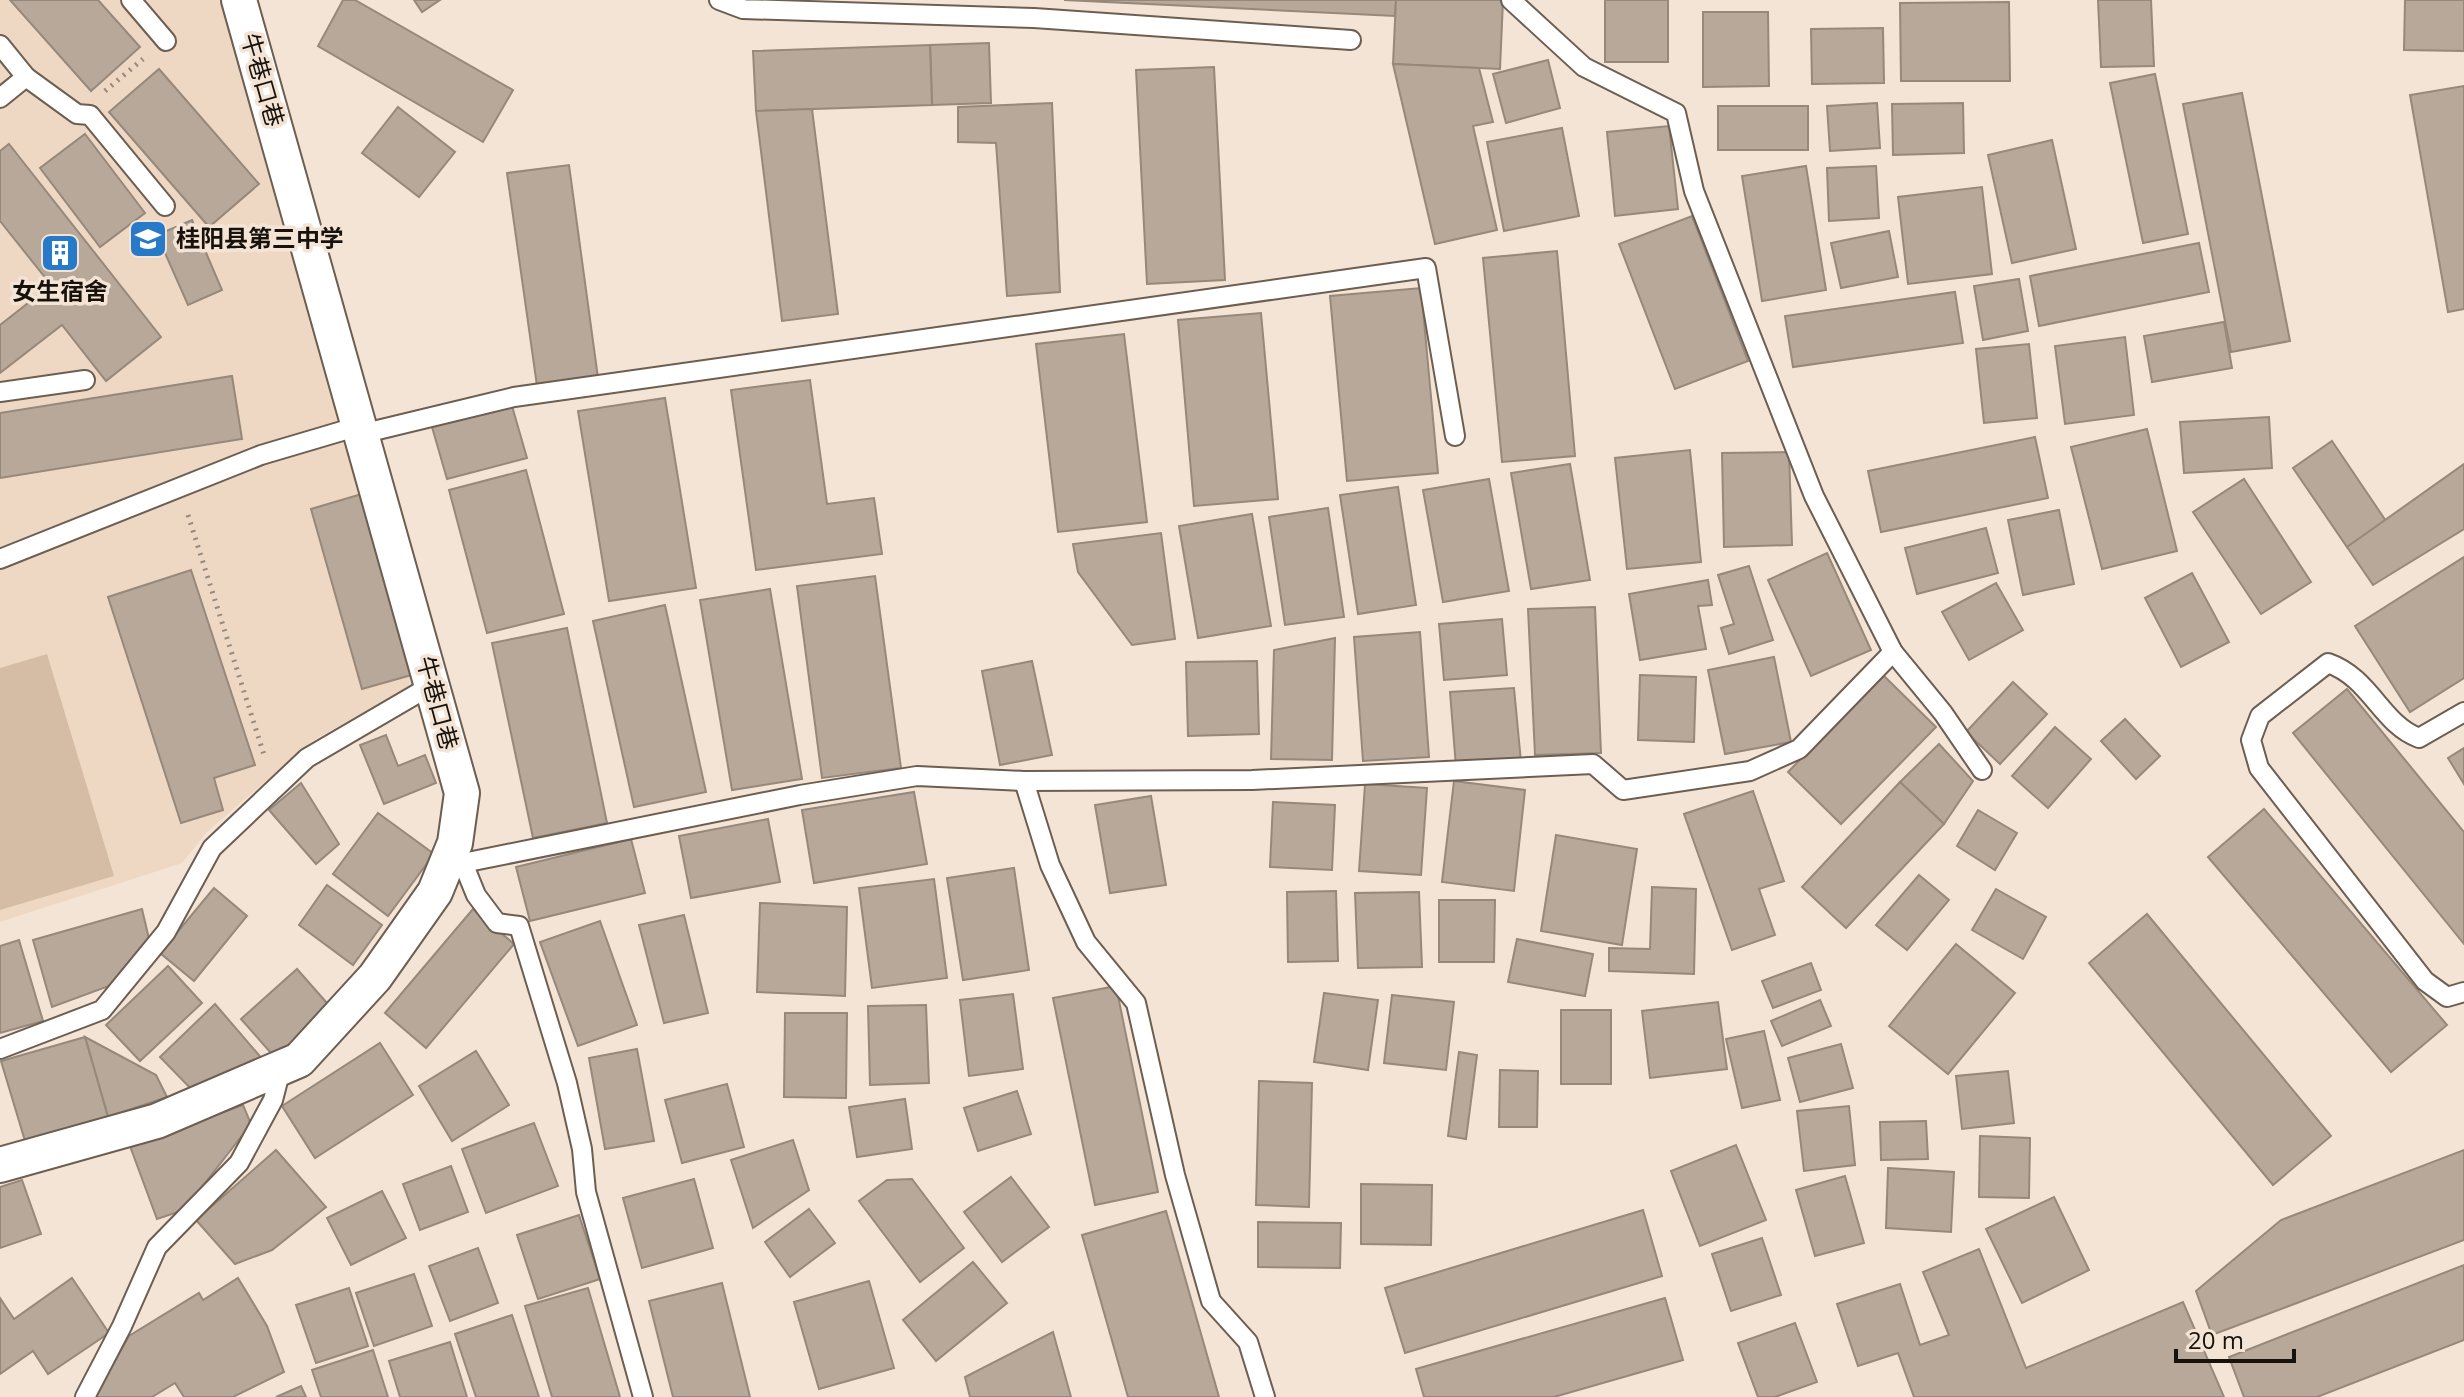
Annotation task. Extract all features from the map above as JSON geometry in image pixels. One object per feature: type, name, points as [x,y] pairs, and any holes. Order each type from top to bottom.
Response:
[{"type":"street","name":"牛巷口巷","points":[[0,1165],[157,1121],[299,1060],[375,977],[459,853],[462,793],[239,0]]},
{"type":"lane","points":[[131,0],[166,41]]},
{"type":"lane","points":[[719,0],[743,9],[1034,18],[1351,40]]},
{"type":"lane","points":[[1511,0],[1584,67],[1676,113],[1694,191],[1808,482],[1893,652],[1943,713],[1982,770]]},
{"type":"lane","points":[[0,45],[26,77],[77,114],[90,115],[165,206]]},
{"type":"lane","points":[[0,98],[26,77]]},
{"type":"lane","points":[[0,559],[261,455],[514,397],[1426,268],[1455,436]]},
{"type":"lane","points":[[0,392],[85,380]]},
{"type":"lane","points":[[643,1397],[586,1192],[582,1149],[567,1083],[519,926],[497,923],[476,895],[459,853],[917,776],[1024,781],[1252,780],[1593,764],[1623,790],[1750,771],[1799,749],[1893,652]]},
{"type":"lane","points":[[2464,712],[2419,738],[2405,733],[2350,671],[2328,663],[2260,716],[2251,740],[2259,768],[2425,981],[2447,997],[2464,992]]},
{"type":"lane","points":[[0,1049],[102,1010],[166,932],[212,848],[307,758],[432,685]]},
{"type":"lane","points":[[1024,781],[1050,865],[1086,942],[1136,1003],[1175,1175],[1211,1301],[1248,1342],[1265,1397]]},
{"type":"lane","points":[[85,1397],[122,1326],[157,1247],[239,1163],[273,1100],[281,1069]]},
{"type":"path","points":[[179,488],[265,759]]},
{"type":"shaded area","name":"桂阳县第三中学","points":[[0,0],[230,0],[414,684],[312,741],[207,832],[182,863],[0,922]]},
{"type":"shaded area","points":[[47,654],[114,876],[0,910],[0,668]]},
{"type":"building","points":[[10,0],[98,0],[140,47],[91,91]]},
{"type":"building","points":[[343,0],[355,0],[513,90],[483,142],[318,46]]},
{"type":"building","points":[[414,0],[440,0],[422,12]]},
{"type":"building","points":[[1064,0],[1396,0],[1395,16]]},
{"type":"building","points":[[1396,0],[1503,0],[1500,69],[1393,64]]},
{"type":"building","points":[[1605,0],[1668,0],[1668,62],[1605,62]]},
{"type":"building","points":[[2098,0],[2151,0],[2154,66],[2101,67]]},
{"type":"building","points":[[2405,0],[2464,0],[2464,51],[2404,50]]},
{"type":"building","points":[[2009,2],[2010,81],[1901,81],[1900,3]]},
{"type":"building","points":[[1703,12],[1768,12],[1769,86],[1703,87]]},
{"type":"building","points":[[1883,28],[1884,83],[1812,84],[1811,29]]},
{"type":"building","points":[[989,43],[991,103],[932,105],[930,45]]},
{"type":"building","points":[[930,45],[932,105],[756,111],[753,51]]},
{"type":"building","points":[[1548,60],[1560,108],[1506,123],[1493,74]]},
{"type":"building","points":[[1393,64],[1479,68],[1493,122],[1473,126],[1497,230],[1435,244]]},
{"type":"building","points":[[1214,67],[1225,280],[1147,284],[1136,70]]},
{"type":"building","points":[[159,69],[259,184],[209,227],[109,112]]},
{"type":"building","points":[[2155,74],[2188,234],[2143,243],[2110,83]]},
{"type":"building","points":[[2464,86],[2464,309],[2448,312],[2410,95]]},
{"type":"building","points":[[2242,93],[2290,341],[2231,352],[2183,104]]},
{"type":"building","points":[[1052,103],[1060,292],[1007,296],[996,143],[958,142],[958,107]]},
{"type":"building","points":[[1877,103],[1880,148],[1830,151],[1827,106]]},
{"type":"building","points":[[1963,103],[1964,153],[1893,155],[1892,104]]},
{"type":"building","points":[[1718,106],[1808,106],[1808,150],[1718,150]]},
{"type":"building","points":[[398,107],[455,152],[419,197],[362,153]]},
{"type":"building","points":[[812,109],[838,314],[782,321],[756,111]]},
{"type":"building","points":[[1669,126],[1678,209],[1615,216],[1607,132]]},
{"type":"building","points":[[1562,128],[1579,216],[1504,231],[1487,142]]},
{"type":"building","points":[[85,134],[145,213],[100,247],[40,168]]},
{"type":"building","points":[[2052,140],[2076,249],[2012,263],[1988,155]]},
{"type":"building","name":"女生宿舍","points":[[9,144],[161,337],[106,381],[62,325],[0,373],[0,325],[51,285],[0,221],[0,151]]},
{"type":"building","points":[[569,165],[598,378],[537,386],[507,173]]},
{"type":"building","points":[[1806,166],[1826,290],[1762,301],[1742,176]]},
{"type":"building","points":[[1876,166],[1879,218],[1829,221],[1827,168]]},
{"type":"building","points":[[1982,187],[1992,274],[1908,284],[1898,197]]},
{"type":"building","points":[[1692,216],[1748,361],[1675,389],[1619,244]]},
{"type":"building","points":[[192,220],[222,290],[188,305],[157,235]]},
{"type":"building","points":[[1889,231],[1898,277],[1841,288],[1831,243]]},
{"type":"building","points":[[2199,243],[2209,292],[2039,326],[2030,276]]},
{"type":"building","points":[[1557,251],[1575,456],[1502,462],[1483,258]]},
{"type":"building","points":[[2019,279],[2028,331],[1983,340],[1974,286]]},
{"type":"building","points":[[1421,288],[1438,473],[1347,481],[1330,296]]},
{"type":"building","points":[[1955,292],[1963,343],[1793,367],[1785,316]]},
{"type":"building","points":[[1261,313],[1278,499],[1194,506],[1178,320]]},
{"type":"building","points":[[2224,322],[2232,368],[2152,382],[2144,336]]},
{"type":"building","points":[[1124,334],[1147,522],[1058,532],[1036,344]]},
{"type":"building","points":[[2125,337],[2134,415],[2065,424],[2055,346]]},
{"type":"building","points":[[2029,344],[2037,418],[1984,423],[1976,349]]},
{"type":"building","points":[[232,376],[242,439],[0,478],[0,413]]},
{"type":"building","points":[[810,380],[827,504],[874,498],[882,554],[756,570],[731,390]]},
{"type":"building","points":[[665,398],[696,588],[609,601],[578,411]]},
{"type":"building","points":[[512,406],[527,458],[447,479],[432,427]]},
{"type":"building","points":[[2269,417],[2272,468],[2184,473],[2180,422]]},
{"type":"building","points":[[2147,429],[2177,551],[2102,569],[2071,447]]},
{"type":"building","points":[[2035,437],[2048,498],[1881,532],[1868,471]]},
{"type":"building","points":[[2332,441],[2386,521],[2347,547],[2293,468]]},
{"type":"building","points":[[1690,450],[1701,562],[1627,569],[1615,458]]},
{"type":"building","points":[[1789,452],[1792,545],[1724,547],[1722,453]]},
{"type":"building","points":[[1570,464],[1590,580],[1531,589],[1511,473]]},
{"type":"building","points":[[2464,464],[2464,529],[2373,585],[2347,547]]},
{"type":"building","points":[[526,470],[564,614],[487,633],[449,490]]},
{"type":"building","points":[[1489,479],[1509,591],[1443,602],[1423,490]]},
{"type":"building","points":[[2244,479],[2311,582],[2261,614],[2193,512]]},
{"type":"building","points":[[1398,487],[1416,605],[1358,614],[1340,495]]},
{"type":"building","points":[[365,493],[415,674],[362,689],[311,509]]},
{"type":"building","points":[[1328,508],[1344,617],[1285,625],[1269,517]]},
{"type":"building","points":[[2059,510],[2074,584],[2023,595],[2008,520]]},
{"type":"building","points":[[1252,514],[1271,626],[1198,638],[1179,526]]},
{"type":"building","points":[[1986,528],[1998,573],[1917,594],[1905,548]]},
{"type":"building","points":[[1161,533],[1175,639],[1132,645],[1078,572],[1073,544]]},
{"type":"building","points":[[1827,553],[1871,650],[1811,676],[1768,580]]},
{"type":"building","points":[[2464,557],[2464,678],[2410,712],[2355,626]]},
{"type":"building","points":[[1749,566],[1773,640],[1729,654],[1721,628],[1734,624],[1718,575]]},
{"type":"building","points":[[191,570],[255,765],[214,778],[223,810],[181,823],[108,597]]},
{"type":"building","points":[[2192,573],[2229,642],[2181,667],[2145,598]]},
{"type":"building","points":[[875,576],[901,768],[822,778],[797,586]]},
{"type":"building","points":[[1708,580],[1712,605],[1698,606],[1706,649],[1640,660],[1629,594]]},
{"type":"building","points":[[1996,583],[2023,630],[1969,660],[1942,612]]},
{"type":"building","points":[[770,589],[802,779],[732,790],[700,600]]},
{"type":"building","points":[[665,605],[706,792],[634,807],[593,621]]},
{"type":"building","points":[[1595,607],[1601,753],[1535,755],[1528,609]]},
{"type":"building","points":[[1502,619],[1507,675],[1444,680],[1439,624]]},
{"type":"building","points":[[567,628],[607,823],[533,838],[492,643]]},
{"type":"building","points":[[1420,632],[1429,757],[1363,761],[1354,637]]},
{"type":"building","points":[[1335,638],[1332,760],[1271,759],[1274,650]]},
{"type":"building","points":[[1774,657],[1791,742],[1725,754],[1708,670]]},
{"type":"building","points":[[1032,661],[1052,755],[1000,765],[982,671]]},
{"type":"building","points":[[1257,661],[1259,734],[1188,736],[1186,662]]},
{"type":"building","points":[[1640,675],[1696,677],[1694,742],[1638,740]]},
{"type":"building","points":[[1883,675],[1936,727],[1841,824],[1788,772]]},
{"type":"building","points":[[2013,682],[2047,714],[2000,764],[1966,732]]},
{"type":"building","points":[[1514,688],[1521,762],[1456,767],[1450,692]]},
{"type":"building","points":[[2347,689],[2464,832],[2464,944],[2293,733]]},
{"type":"building","points":[[2125,719],[2160,756],[2136,779],[2101,741]]},
{"type":"building","points":[[2055,727],[2091,759],[2048,808],[2012,776]]},
{"type":"building","points":[[386,735],[398,766],[425,755],[436,783],[384,804],[360,745]]},
{"type":"building","points":[[1939,744],[1973,781],[1944,824],[1900,782]]},
{"type":"building","points":[[2464,748],[2464,784],[2448,758]]},
{"type":"building","points":[[1454,781],[1525,790],[1514,891],[1442,882]]},
{"type":"building","points":[[1900,782],[1944,824],[1846,928],[1802,887]]},
{"type":"building","points":[[301,783],[339,844],[316,864],[269,810]]},
{"type":"building","points":[[1365,784],[1427,788],[1421,875],[1359,871]]},
{"type":"building","points":[[1753,791],[1784,881],[1759,889],[1775,935],[1732,950],[1684,814]]},
{"type":"building","points":[[914,792],[927,864],[814,883],[802,810]]},
{"type":"building","points":[[1151,796],[1166,885],[1110,893],[1095,805]]},
{"type":"building","points":[[1273,802],[1335,805],[1332,870],[1270,867]]},
{"type":"building","points":[[2264,809],[2447,1025],[2391,1072],[2208,857]]},
{"type":"building","points":[[1978,810],[2017,833],[1995,870],[1957,846]]},
{"type":"building","points":[[378,813],[434,854],[388,916],[333,874]]},
{"type":"building","points":[[768,819],[780,882],[691,898],[679,836]]},
{"type":"building","points":[[1556,835],[1637,849],[1622,945],[1541,931]]},
{"type":"building","points":[[631,839],[645,893],[530,921],[516,867]]},
{"type":"building","points":[[1014,868],[1029,970],[963,980],[947,878]]},
{"type":"building","points":[[1919,875],[1949,900],[1907,950],[1876,925]]},
{"type":"building","points":[[934,879],[947,978],[872,988],[859,888]]},
{"type":"building","points":[[327,885],[382,925],[353,965],[299,925]]},
{"type":"building","points":[[1652,887],[1696,889],[1694,974],[1609,971],[1609,948],[1650,949]]},
{"type":"building","points":[[214,888],[247,916],[194,981],[160,953]]},
{"type":"building","points":[[1996,889],[2046,917],[2023,959],[1972,930]]},
{"type":"building","points":[[1336,891],[1338,961],[1288,962],[1287,892]]},
{"type":"building","points":[[1419,892],[1422,967],[1358,968],[1355,893]]},
{"type":"building","points":[[1439,900],[1495,900],[1494,962],[1439,962]]},
{"type":"building","points":[[760,903],[847,907],[845,996],[757,992]]},
{"type":"building","points":[[142,909],[149,939],[109,986],[52,1007],[33,940]]},
{"type":"building","points":[[473,909],[514,944],[426,1048],[385,1013]]},
{"type":"building","points":[[2147,914],[2331,1136],[2273,1185],[2089,963]]},
{"type":"building","points":[[684,915],[708,1013],[664,1023],[639,925]]},
{"type":"building","points":[[600,921],[637,1025],[578,1046],[540,942]]},
{"type":"building","points":[[1517,939],[1593,954],[1585,996],[1508,982]]},
{"type":"building","points":[[19,940],[43,1021],[0,1033],[0,946]]},
{"type":"building","points":[[1956,944],[2015,993],[1948,1074],[1889,1026]]},
{"type":"building","points":[[1811,963],[1821,990],[1773,1008],[1762,981]]},
{"type":"building","points":[[168,966],[202,1003],[140,1061],[106,1025]]},
{"type":"building","points":[[297,969],[334,1011],[278,1061],[241,1019]]},
{"type":"building","points":[[1116,986],[1158,1192],[1095,1205],[1053,998]]},
{"type":"building","points":[[1324,993],[1378,1000],[1368,1070],[1314,1062]]},
{"type":"building","points":[[1013,994],[1023,1069],[969,1076],[960,1000]]},
{"type":"building","points":[[1392,995],[1454,1002],[1446,1070],[1384,1063]]},
{"type":"building","points":[[1820,1000],[1831,1026],[1782,1046],[1771,1021]]},
{"type":"building","points":[[1718,1002],[1727,1069],[1650,1078],[1642,1011]]},
{"type":"building","points":[[215,1004],[264,1061],[198,1096],[160,1057]]},
{"type":"building","points":[[926,1005],[929,1083],[870,1085],[868,1006]]},
{"type":"building","points":[[1561,1010],[1611,1010],[1611,1084],[1561,1084]]},
{"type":"building","points":[[785,1013],[847,1013],[846,1098],[784,1097]]},
{"type":"building","points":[[1764,1031],[1780,1100],[1742,1108],[1726,1039]]},
{"type":"building","points":[[85,1037],[156,1075],[167,1097],[108,1117]]},
{"type":"building","points":[[85,1037],[108,1117],[25,1141],[1,1061]]},
{"type":"building","points":[[380,1043],[413,1095],[315,1158],[282,1106]]},
{"type":"building","points":[[1841,1044],[1853,1088],[1800,1102],[1788,1058]]},
{"type":"building","points":[[637,1049],[654,1141],[605,1149],[589,1058]]},
{"type":"building","points":[[476,1051],[509,1105],[452,1141],[419,1086]]},
{"type":"building","points":[[1459,1052],[1477,1055],[1466,1139],[1448,1136]]},
{"type":"building","points":[[1500,1070],[1538,1071],[1537,1127],[1499,1127]]},
{"type":"building","points":[[2008,1071],[2014,1123],[1962,1129],[1956,1076]]},
{"type":"building","points":[[1259,1081],[1312,1083],[1309,1207],[1256,1205]]},
{"type":"building","points":[[727,1084],[744,1147],[682,1163],[665,1100]]},
{"type":"building","points":[[1017,1091],[1031,1134],[978,1151],[964,1108]]},
{"type":"building","points":[[905,1099],[912,1149],[857,1157],[849,1107]]},
{"type":"building","points":[[243,1105],[251,1124],[184,1210],[157,1219],[130,1146]]},
{"type":"building","points":[[1849,1106],[1855,1165],[1804,1171],[1797,1111]]},
{"type":"building","points":[[1926,1121],[1928,1159],[1881,1160],[1880,1122]]},
{"type":"building","points":[[534,1123],[558,1186],[486,1213],[462,1149]]},
{"type":"building","points":[[1980,1136],[2030,1138],[2029,1198],[1979,1197]]},
{"type":"building","points":[[793,1140],[809,1190],[753,1228],[731,1160]]},
{"type":"building","points":[[1736,1145],[1766,1220],[1700,1246],[1671,1171]]},
{"type":"building","points":[[276,1150],[326,1207],[272,1250],[235,1264],[196,1220]]},
{"type":"building","points":[[2464,1150],[2464,1240],[2212,1335],[2196,1291],[2281,1220]]},
{"type":"building","points":[[451,1166],[468,1212],[420,1230],[403,1184]]},
{"type":"building","points":[[1888,1168],[1954,1172],[1951,1232],[1886,1228]]},
{"type":"building","points":[[1845,1176],[1864,1243],[1815,1256],[1796,1190]]},
{"type":"building","points":[[1011,1177],[1049,1227],[1002,1262],[964,1212]]},
{"type":"building","points":[[694,1179],[713,1248],[642,1268],[623,1198]]},
{"type":"building","points":[[912,1179],[964,1248],[920,1282],[859,1201],[887,1180]]},
{"type":"building","points":[[22,1180],[41,1234],[0,1248],[0,1187]]},
{"type":"building","points":[[1361,1184],[1432,1185],[1431,1245],[1361,1244]]},
{"type":"building","points":[[382,1191],[406,1238],[351,1265],[327,1218]]},
{"type":"building","points":[[2054,1197],[2089,1270],[2022,1303],[1986,1229]]},
{"type":"building","points":[[809,1209],[835,1243],[790,1277],[765,1242]]},
{"type":"building","points":[[1643,1210],[1662,1276],[1405,1353],[1385,1288]]},
{"type":"building","points":[[1166,1211],[1219,1397],[1128,1397],[1082,1235]]},
{"type":"building","points":[[579,1215],[600,1279],[538,1299],[517,1235]]},
{"type":"building","points":[[1258,1222],[1341,1223],[1340,1268],[1258,1267]]},
{"type":"building","points":[[1762,1238],[1781,1295],[1731,1311],[1712,1254]]},
{"type":"building","points":[[478,1248],[498,1303],[450,1321],[429,1266]]},
{"type":"building","points":[[1979,1249],[2026,1368],[2183,1302],[2224,1397],[1914,1397],[1898,1353],[1858,1366],[1837,1304],[1900,1284],[1920,1345],[1949,1335],[1923,1272]]},
{"type":"building","points":[[973,1262],[1007,1303],[936,1361],[903,1320]]},
{"type":"building","points":[[2464,1265],[2464,1340],[2317,1397],[2244,1397],[2229,1357]]},
{"type":"building","points":[[414,1274],[432,1326],[374,1346],[356,1293]]},
{"type":"building","points":[[72,1278],[109,1333],[48,1374],[33,1351],[0,1374],[0,1298],[14,1319]]},
{"type":"building","points":[[238,1278],[267,1326],[284,1372],[233,1397],[184,1397],[175,1383],[152,1397],[95,1397],[129,1336],[199,1293],[203,1300]]},
{"type":"building","points":[[869,1281],[894,1368],[819,1389],[794,1302]]},
{"type":"building","points":[[722,1283],[750,1397],[673,1397],[649,1301]]},
{"type":"building","points":[[349,1288],[368,1346],[316,1363],[296,1305]]},
{"type":"building","points":[[588,1288],[620,1397],[552,1397],[525,1306]]},
{"type":"building","points":[[1665,1298],[1683,1360],[1554,1397],[1424,1397],[1416,1369]]},
{"type":"building","points":[[512,1315],[539,1397],[476,1397],[455,1334]]},
{"type":"building","points":[[1795,1323],[1817,1382],[1775,1397],[1758,1397],[1738,1343]]},
{"type":"building","points":[[1053,1332],[1071,1397],[970,1397],[965,1377]]},
{"type":"building","points":[[450,1342],[467,1397],[400,1397],[389,1361]]},
{"type":"building","points":[[373,1350],[388,1397],[321,1397],[312,1370]]},
{"type":"building","points":[[301,1386],[306,1397],[276,1397]]},
{"type":"place","name":"桂阳县第三中学","points":[[148,239]]},
{"type":"place","name":"女生宿舍","points":[[60,253]]}]
